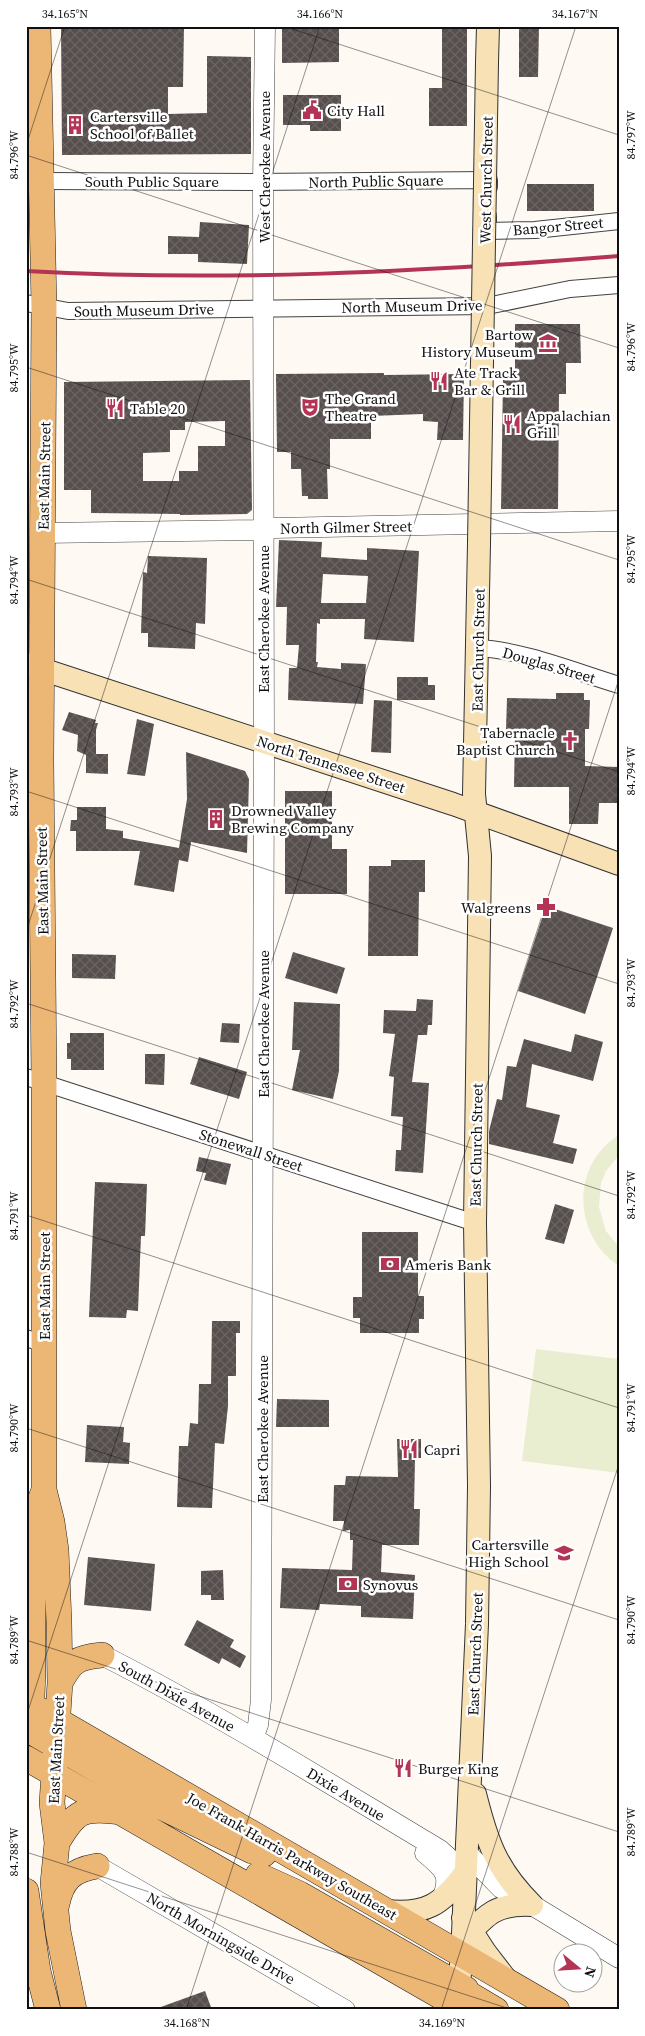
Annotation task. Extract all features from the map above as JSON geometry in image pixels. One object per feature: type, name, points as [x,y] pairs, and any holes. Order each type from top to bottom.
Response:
[{"type":"main road","name":"East Main Street","points":[[38,26],[43,272],[35,304],[34,666],[41,760],[35,1080],[35,1341],[44,1490],[52,1522],[56,1550],[60,1622],[60,1683],[52,1803],[57,1843],[53,1883],[65,1971],[74,2010]]},
{"type":"main road","name":"West Church Street","points":[[483,334],[488,26]]},
{"type":"main road","name":"East Church Street","points":[[462,1999],[466,1854],[477,1624],[479,1486],[475,1223],[480,856],[478,814],[474,794],[481,533],[483,334]]},
{"type":"main road","name":"North Tennessee Street","points":[[34,666],[478,814],[619,864]]},
{"type":"main road","name":"East Main Street","points":[[27,1763],[29,1715],[28,1627],[33,1519],[44,1490]]},
{"type":"main road","points":[[60,1622],[67,1632],[102,1655]]},
{"type":"main road","points":[[60,1683],[72,1664],[78,1659],[102,1655]]},
{"type":"main road","points":[[29,1715],[56,1746],[159,1806],[252,1851],[306,1864]]},
{"type":"main road","name":"Joe Frank Harris Parkway Southeast","points":[[29,1715],[57,1720],[386,1911],[464,1936],[507,1981],[557,2010]]},
{"type":"main road","points":[[27,1763],[54,1773],[196,1855],[462,1999],[496,2010]]},
{"type":"main road","points":[[470,1774],[481,1819],[494,1856],[512,1883],[532,1905]]},
{"type":"main road","points":[[97,1866],[57,1843],[72,1819],[79,1815],[89,1811],[102,1810],[123,1812]]},
{"type":"main road","points":[[386,1911],[418,1911],[428,1908],[442,1899],[466,1854]]},
{"type":"main road","points":[[56,1911],[59,1896],[70,1876],[87,1868],[97,1866]]},
{"type":"main road","points":[[26,1891],[36,1961],[48,2010]]},
{"type":"main road","points":[[464,1936],[500,1908],[517,1904],[532,1905]]},
{"type":"street","name":"West Cherokee Avenue","points":[[263,308],[265,26]]},
{"type":"street","name":"North Public Square","points":[[263,182],[489,180]]},
{"type":"street","name":"Bangor Street","points":[[489,180],[488,231],[535,230],[619,221]]},
{"type":"street","name":"South Public Square","points":[[41,181],[263,182]]},
{"type":"street","name":"North Museum Drive","points":[[263,308],[487,306],[570,289],[619,285]]},
{"type":"street","name":"South Museum Drive","points":[[35,304],[68,311],[263,308]]},
{"type":"street","name":"East Church Street","points":[[481,533],[487,306]]},
{"type":"street","name":"East Cherokee Avenue","points":[[253,1738],[258,1725],[261,1700],[264,742],[263,308]]},
{"type":"street","name":"North Gilmer Street","points":[[35,533],[263,530],[274,528],[481,533],[619,521]]},
{"type":"street","name":"Douglas Street","points":[[478,648],[495,649],[519,655],[619,685]]},
{"type":"street","name":"Stonewall Street","points":[[35,1080],[475,1223]]},
{"type":"street","name":"South Dixie Avenue","points":[[102,1655],[169,1690],[253,1738]]},
{"type":"street","name":"Dixie Avenue","points":[[253,1738],[440,1850],[466,1854]]},
{"type":"street","points":[[407,1830],[446,1874],[446,1890],[442,1899]]},
{"type":"street","points":[[440,1850],[459,1844],[466,1854],[501,1888],[619,1958]]},
{"type":"street","name":"North Morningside Drive","points":[[97,1866],[345,2010]]},
{"type":"green space","points":[[619,1135],[619,1155],[606,1171],[601,1183],[599,1207],[606,1231],[619,1247],[619,1266],[604,1253],[593,1237],[586,1219],[583,1200],[585,1182],[592,1164],[603,1148]]},
{"type":"green space","points":[[536,1349],[619,1359],[619,1473],[522,1461]]},
{"type":"building","points":[[61,26],[184,26],[183,87],[168,87],[168,114],[207,113],[207,56],[251,57],[251,154],[62,155]]},
{"type":"building","points":[[519,26],[539,26],[538,77],[519,77]]},
{"type":"building","points":[[282,27],[339,27],[339,62],[282,63]]},
{"type":"building","points":[[442,27],[467,27],[467,126],[429,126],[429,88],[442,88]]},
{"type":"building","name":"City Hall","points":[[283,95],[341,95],[341,131],[310,131],[310,125],[283,125]]},
{"type":"building","points":[[527,184],[594,184],[594,211],[527,211]]},
{"type":"building","points":[[200,222],[249,225],[247,264],[198,262],[198,254],[168,254],[168,236],[199,237]]},
{"type":"building","points":[[515,324],[580,324],[581,363],[566,363],[566,394],[559,394],[558,509],[501,509],[503,378],[515,378]]},
{"type":"building","points":[[384,373],[384,375],[464,374],[463,440],[437,440],[438,422],[423,421],[423,414],[371,416],[371,439],[330,439],[330,469],[327,469],[328,499],[308,499],[308,496],[302,496],[301,469],[291,469],[291,452],[277,452],[276,374]]},
{"type":"building","points":[[250,380],[252,510],[247,514],[91,513],[91,490],[64,490],[64,382]],"holes":[[[225,421],[225,446],[198,446],[198,471],[179,471],[179,481],[143,481],[143,453],[170,452],[170,430],[185,430],[185,422]]]},
{"type":"building","points":[[279,540],[322,542],[321,557],[367,560],[367,548],[419,551],[414,642],[364,639],[365,619],[320,619],[320,624],[317,623],[317,667],[341,669],[341,663],[366,664],[363,704],[288,700],[289,668],[297,668],[299,645],[286,645],[287,607],[276,607]],"holes":[[[323,574],[368,576],[366,603],[321,603]]]},
{"type":"building","points":[[148,556],[207,558],[205,624],[196,623],[195,649],[148,647],[148,633],[141,633],[143,572],[147,573]]},
{"type":"building","points":[[397,677],[428,677],[428,685],[435,685],[435,700],[397,700]]},
{"type":"building","name":"Tabernacle Baptist Church","points":[[556,693],[584,693],[584,700],[590,700],[589,729],[585,729],[585,766],[619,767],[619,803],[599,803],[598,824],[569,824],[569,787],[514,787],[515,731],[506,730],[507,698],[556,699]]},
{"type":"building","points":[[374,700],[392,701],[391,753],[371,752]]},
{"type":"building","points":[[69,712],[96,720],[95,723],[98,723],[96,730],[96,754],[108,754],[108,774],[86,773],[86,755],[77,751],[78,735],[62,730]]},
{"type":"building","points":[[137,719],[154,724],[145,776],[127,774]]},
{"type":"building","points":[[186,752],[245,771],[249,779],[247,853],[191,842],[188,862],[179,860],[174,892],[134,885],[140,851],[76,851],[76,831],[70,831],[71,820],[77,820],[77,807],[106,807],[106,829],[123,831],[123,838],[179,848],[187,799]]},
{"type":"building","points":[[285,791],[332,791],[332,849],[347,849],[347,894],[285,894]]},
{"type":"building","points":[[391,860],[425,860],[425,892],[419,892],[418,956],[368,956],[369,866],[391,866]]},
{"type":"building","points":[[546,906],[613,928],[585,1014],[518,991]]},
{"type":"building","points":[[293,952],[345,968],[337,994],[285,978]]},
{"type":"building","points":[[72,954],[116,955],[115,979],[72,978]]},
{"type":"building","points":[[417,999],[433,1000],[432,1025],[428,1025],[427,1035],[418,1035],[412,1082],[429,1083],[423,1173],[395,1171],[396,1150],[401,1150],[403,1117],[391,1116],[394,1077],[389,1076],[395,1034],[383,1033],[384,1010],[416,1011]]},
{"type":"building","points":[[294,1002],[340,1004],[339,1071],[333,1099],[292,1090],[300,1050],[292,1050]]},
{"type":"building","points":[[222,1023],[240,1024],[239,1043],[220,1042]]},
{"type":"building","points":[[70,1033],[104,1033],[104,1070],[71,1070],[71,1059],[67,1059],[67,1043],[70,1043]]},
{"type":"building","points":[[575,1034],[603,1042],[593,1081],[532,1064],[526,1107],[560,1115],[553,1143],[577,1149],[573,1164],[489,1144],[489,1131],[497,1099],[502,1100],[507,1066],[516,1067],[524,1039],[571,1052]]},
{"type":"building","points":[[145,1054],[165,1054],[164,1085],[145,1084]]},
{"type":"building","points":[[199,1057],[247,1072],[239,1099],[190,1084]]},
{"type":"building","points":[[199,1157],[231,1164],[226,1185],[204,1180],[206,1173],[196,1171]]},
{"type":"building","points":[[95,1182],[147,1184],[145,1236],[141,1236],[138,1311],[127,1310],[126,1318],[89,1317]]},
{"type":"building","points":[[555,1204],[574,1210],[564,1244],[545,1239]]},
{"type":"building","name":"Ameris Bank","points":[[362,1232],[418,1232],[418,1296],[424,1296],[424,1319],[419,1319],[419,1333],[360,1333],[360,1318],[353,1318],[353,1297],[362,1297]]},
{"type":"building","points":[[212,1321],[240,1321],[240,1333],[236,1333],[236,1376],[228,1376],[228,1406],[224,1444],[215,1443],[212,1508],[177,1507],[179,1446],[188,1446],[190,1423],[198,1424],[199,1384],[211,1384]]},
{"type":"building","points":[[277,1399],[329,1400],[329,1427],[276,1427]]},
{"type":"building","points":[[87,1425],[124,1427],[123,1442],[130,1443],[129,1464],[85,1462]]},
{"type":"building","points":[[397,1439],[421,1439],[421,1458],[415,1458],[414,1509],[420,1509],[419,1545],[382,1545],[381,1572],[415,1575],[413,1619],[361,1617],[361,1606],[320,1604],[319,1610],[280,1608],[282,1568],[352,1570],[353,1540],[350,1540],[350,1530],[343,1531],[344,1521],[333,1521],[334,1485],[345,1485],[346,1476],[398,1477]]},
{"type":"building","points":[[88,1557],[155,1564],[151,1611],[84,1605]]},
{"type":"building","points":[[223,1570],[224,1600],[211,1600],[211,1595],[201,1595],[201,1571]]},
{"type":"building","points":[[197,1620],[234,1640],[230,1647],[246,1656],[240,1668],[222,1658],[219,1664],[184,1645]]},
{"type":"building","points":[[205,1991],[212,2010],[158,2010],[158,2008]]},
{"type":"railway","points":[[26,271],[174,276],[322,274],[471,267],[619,256]]},
{"type":"place","name":"City Hall","points":[[312,110]]},
{"type":"place","name":"Cartersville School of Ballet","points":[[75,125]]},
{"type":"place","name":"Bartow History Museum","points":[[548,343]]},
{"type":"place","name":"Ate Track Bar & Grill","points":[[439,381]]},
{"type":"place","name":"The Grand Theatre","points":[[310,407]]},
{"type":"place","name":"Table 20","points":[[115,408]]},
{"type":"place","name":"Appalachian Grill","points":[[512,424]]},
{"type":"place","name":"Tabernacle Baptist Church","points":[[570,741]]},
{"type":"place","name":"Drowned Valley Brewing Company","points":[[216,819]]},
{"type":"place","name":"Walgreens","points":[[546,907]]},
{"type":"place","name":"Ameris Bank","points":[[390,1264]]},
{"type":"place","name":"Capri","points":[[409,1449]]},
{"type":"place","name":"Cartersville High School","points":[[564,1553]]},
{"type":"place","name":"Synovus","points":[[348,1584]]},
{"type":"place","name":"Burger King","points":[[403,1768]]}]
